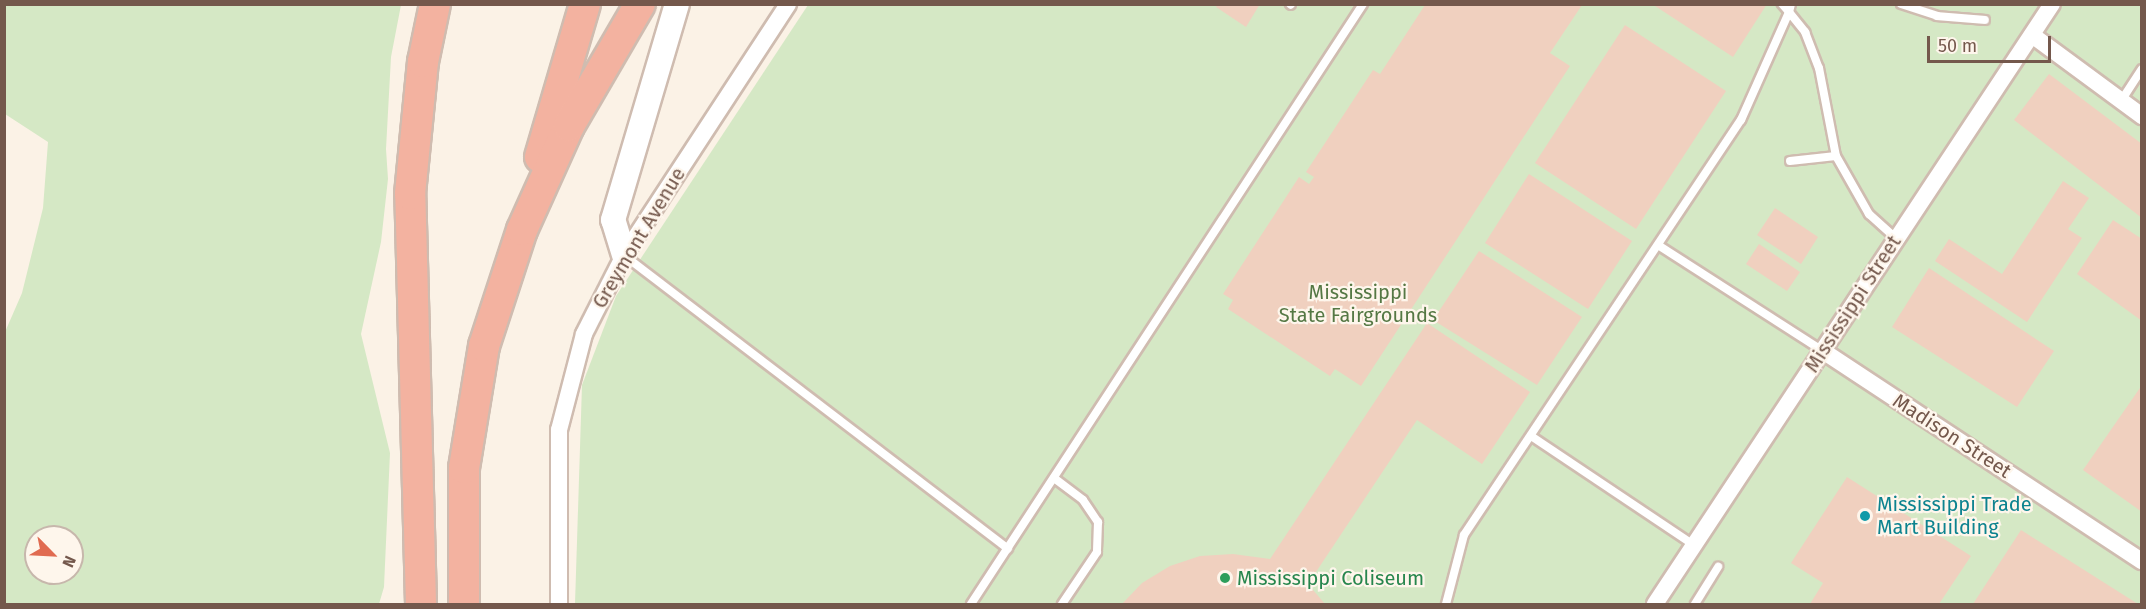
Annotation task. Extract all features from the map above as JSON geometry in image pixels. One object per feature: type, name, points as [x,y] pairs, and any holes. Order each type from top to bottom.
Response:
[{"type":"highway","points":[[421,604],[410,194],[423,62],[435,4]]},
{"type":"highway","points":[[464,604],[464,468],[484,346],[522,230],[549,119],[585,4]]},
{"type":"highway","points":[[522,230],[568,126],[640,4]]},
{"type":"main road","points":[[624,255],[613,220],[677,4]]},
{"type":"street","name":"Greymont Avenue","points":[[559,604],[557,460],[563,403],[584,334],[624,255],[788,4]]},
{"type":"street","name":"Mississippi Street","points":[[1655,604],[2052,4]]},
{"type":"street","points":[[2032,35],[2142,116]]},
{"type":"street","name":"Madison Street","points":[[1822,351],[2142,561]]},
{"type":"lane","points":[[973,604],[1363,4]]},
{"type":"lane","points":[[1782,4],[1790,8],[1805,32],[1820,69],[1836,156],[1869,214],[1897,239]]},
{"type":"lane","points":[[1901,4],[1937,16],[1985,20]]},
{"type":"lane","points":[[1446,604],[1464,535],[1741,120],[1790,8]]},
{"type":"lane","points":[[2121,100],[2142,69]]},
{"type":"lane","points":[[1790,161],[1836,156]]},
{"type":"lane","points":[[1658,245],[1822,351]]},
{"type":"lane","points":[[624,255],[1008,549]]},
{"type":"lane","points":[[1531,436],[1694,545]]},
{"type":"lane","points":[[1054,478],[1083,500],[1098,522],[1097,552],[1062,604]]},
{"type":"lane","points":[[1695,604],[1718,567]]},
{"type":"green space","points":[[5,5],[401,5],[391,57],[386,149],[388,179],[381,242],[361,334],[390,453],[384,587],[379,604],[5,604],[5,332],[22,293],[43,208],[48,142],[5,114]]},
{"type":"green space","name":"Mississippi State Fairgrounds","points":[[808,5],[2141,5],[2141,604],[575,604],[582,385],[616,296]]},
{"type":"building","points":[[1218,4],[1260,4],[1246,27],[1216,7]]},
{"type":"building","points":[[1652,4],[1767,4],[1733,57]]},
{"type":"building","points":[[1425,5],[1582,5],[1550,53],[1570,66],[1361,386],[1335,369],[1330,376],[1228,309],[1233,300],[1223,294],[1299,177],[1309,184],[1314,177],[1306,172],[1373,70],[1380,74]]},
{"type":"building","points":[[1625,25],[1726,91],[1636,229],[1535,163]]},
{"type":"building","points":[[2049,74],[2142,144],[2142,218],[2014,120]]},
{"type":"building","points":[[1529,174],[1632,241],[1588,309],[1485,243]]},
{"type":"building","points":[[2063,181],[2089,198],[2068,229],[2082,238],[2027,322],[1935,261],[1949,239],[2002,274]]},
{"type":"building","points":[[1775,208],[1818,237],[1801,264],[1757,235]]},
{"type":"building","points":[[2113,220],[2142,239],[2142,321],[2077,274]]},
{"type":"building","points":[[1759,244],[1800,272],[1787,291],[1746,264]]},
{"type":"building","points":[[1479,251],[1582,317],[1537,385],[1433,320]]},
{"type":"building","points":[[1929,268],[2054,351],[2017,407],[1892,327]]},
{"type":"building","points":[[1427,323],[1530,392],[1482,464],[1417,420],[1308,584],[1325,604],[1122,604],[1142,583],[1170,566],[1200,556],[1233,554],[1270,559]]},
{"type":"building","points":[[2142,385],[2142,512],[2083,470]]},
{"type":"building","name":"Mississippi Trade Mart Building","points":[[1847,477],[1971,556],[1939,604],[1810,604],[1823,583],[1791,563]]},
{"type":"building","name":"Mississippi Trade Mart Building","points":[[2021,530],[2138,604],[1973,604]]},
{"type":"place","name":"Mississippi Trade Mart Building","points":[[1865,516]]},
{"type":"place","name":"Mississippi Coliseum","points":[[1225,578]]}]
